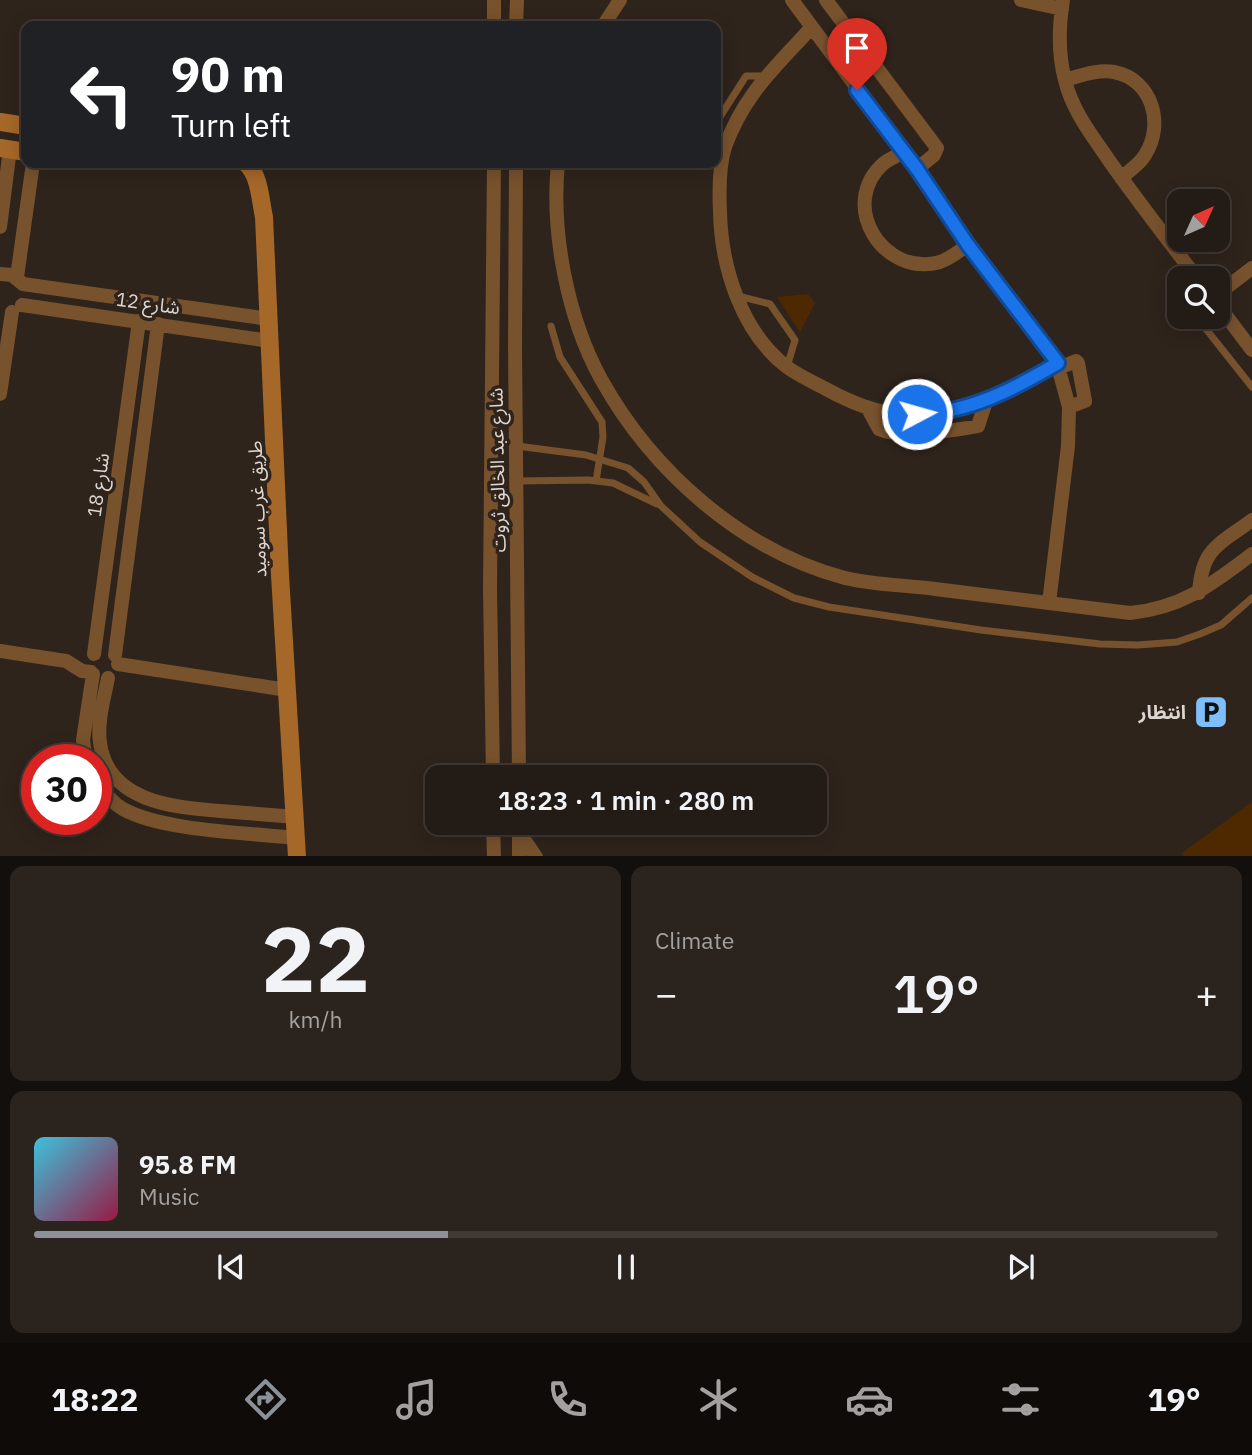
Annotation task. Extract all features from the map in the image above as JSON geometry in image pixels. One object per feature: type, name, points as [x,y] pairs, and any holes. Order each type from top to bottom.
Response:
[{"type":"street","points":[[494,0],[494,21]]},
{"type":"street","points":[[516,21],[517,0]]},
{"type":"street","points":[[606,21],[621,0]]},
{"type":"street","points":[[792,0],[1058,365],[1069,407],[1068,446],[1049,603]]},
{"type":"street","points":[[826,0],[937,148],[934,155],[917,169]]},
{"type":"street","points":[[1021,0],[1062,5],[1060,44],[1065,80],[1080,118],[1121,178],[1189,266]]},
{"type":"street","points":[[721,144],[765,76],[811,28]]},
{"type":"street","points":[[1065,80],[1113,72],[1140,85],[1153,107],[1155,130],[1150,145],[1144,157],[1121,178]]},
{"type":"street","points":[[0,122],[21,124]]},
{"type":"street","points":[[0,227],[12,150]]},
{"type":"street","points":[[903,152],[885,162],[871,179],[864,199],[866,220],[874,239],[890,254],[909,262],[926,264],[950,258],[968,245]]},
{"type":"street","points":[[0,394],[11,310],[25,297],[20,281],[32,168]]},
{"type":"street","name":"طريق غرب سوميد","points":[[250,168],[256,177],[264,217],[297,847]]},
{"type":"street","name":"شارع عبد الخالق ثروت","points":[[493,765],[491,589],[494,168]]},
{"type":"street","name":"شارع عبد الخالق ثروت","points":[[516,168],[519,765]]},
{"type":"street","points":[[558,168],[557,231],[562,267],[575,317],[600,378],[626,418],[682,484],[743,533],[794,560],[847,578],[1130,613],[1165,608],[1199,593],[1252,554]]},
{"type":"street","points":[[720,168],[720,236],[730,278],[745,314],[769,350],[787,367],[849,401],[897,414],[937,413],[986,401],[1058,365]]},
{"type":"street","points":[[1230,291],[1252,268]]},
{"type":"street","name":"شارع 12","points":[[0,274],[8,274],[20,281],[269,319]]},
{"type":"street","name":"شارع 12","points":[[11,310],[139,321],[270,341]]},
{"type":"street","name":"شارع 18","points":[[93,655],[139,321]]},
{"type":"street","points":[[1230,323],[1252,350]]},
{"type":"street","name":"شارع 18","points":[[116,660],[158,324]]},
{"type":"street","points":[[867,407],[879,429],[896,433],[958,430],[978,426],[986,401]]},
{"type":"street","points":[[1199,593],[1202,567],[1208,555],[1252,520]]},
{"type":"street","points":[[491,589],[517,588]]},
{"type":"street","points":[[0,650],[66,661],[99,678],[108,678],[114,674],[116,660]]},
{"type":"street","points":[[66,661],[103,650],[116,660],[287,690]]},
{"type":"street","points":[[84,744],[92,673],[89,664],[93,655]]},
{"type":"street","points":[[108,678],[100,719],[99,741],[108,769],[137,796],[180,808],[296,817]]},
{"type":"street","points":[[112,800],[122,809],[146,818],[297,847]]},
{"type":"street","points":[[493,835],[494,856]]},
{"type":"street","points":[[519,835],[519,856]]},
{"type":"street","points":[[524,835],[536,856]]},
{"type":"lane","points":[[721,115],[746,76],[765,76]]},
{"type":"lane","points":[[737,295],[770,304],[795,340],[787,367]]},
{"type":"lane","points":[[551,326],[560,357],[602,422],[603,437],[596,481]]},
{"type":"lane","points":[[1206,329],[1252,387]]},
{"type":"lane","points":[[517,446],[600,458],[628,468],[644,482],[661,506],[700,542],[752,578],[794,598],[829,607],[1060,640],[1138,645],[1177,642],[1200,634],[1221,625],[1252,598]]},
{"type":"lane","points":[[518,481],[613,483],[661,506]]},
{"type":"shaded area","points":[[808,294],[815,303],[800,332],[777,297]]},
{"type":"shaded area","points":[[1252,802],[1252,856],[1184,856],[1182,853]]},
{"type":"place","name":"انتظار","points":[[1211,712]]},
{"type":"route","points":[[857,90],[917,169],[968,245],[1058,363],[986,401],[937,413],[917,414]]}]
